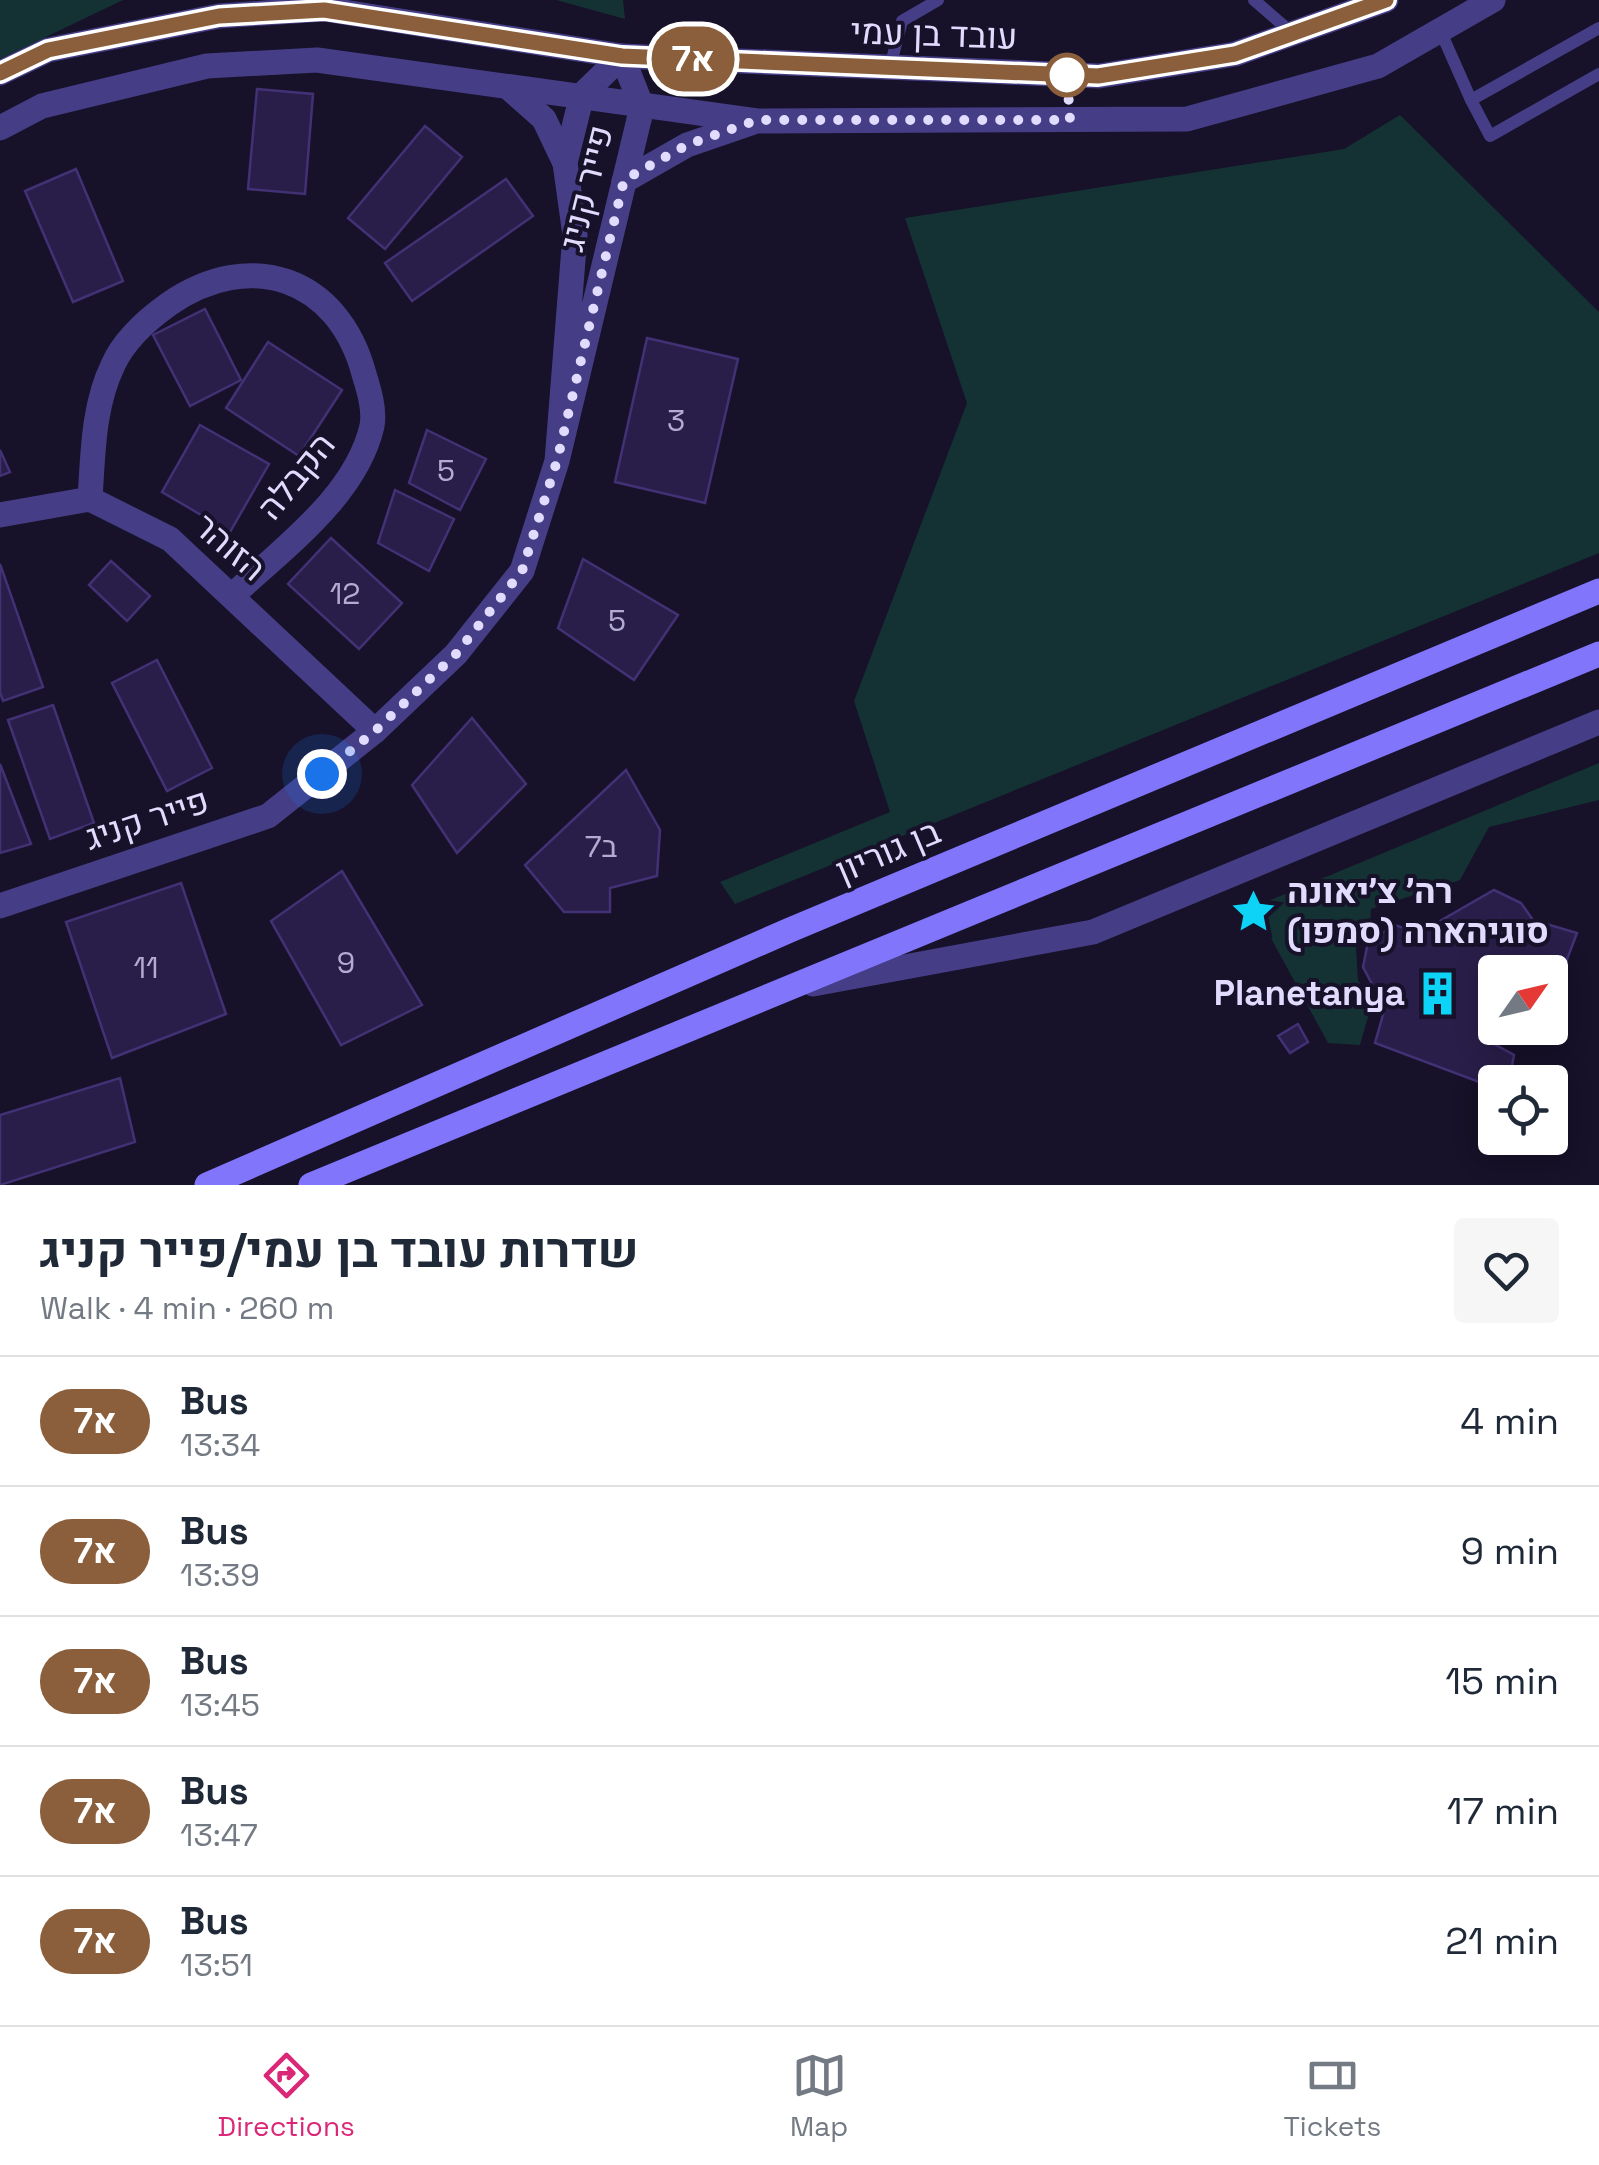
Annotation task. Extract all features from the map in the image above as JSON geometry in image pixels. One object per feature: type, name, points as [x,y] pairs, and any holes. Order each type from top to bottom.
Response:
[{"type":"main road","name":"בן גוריון","points":[[207,1185],[790,930],[1599,591]]},
{"type":"main road","points":[[312,1185],[1599,654]]},
{"type":"street","name":"עובד בן עמי","points":[[0,72],[48,50],[219,16],[324,10],[622,56],[1098,76],[1235,54],[1386,0]]},
{"type":"street","points":[[0,128],[42,106],[207,66],[317,60],[757,120],[1187,119],[1378,66],[1492,0]]},
{"type":"street","name":"פייר קניג","points":[[0,906],[268,816],[375,731],[456,654],[522,571],[557,461],[642,107],[622,56],[582,95],[565,164],[575,235],[557,461]]},
{"type":"street","points":[[509,88],[544,120],[565,164]]},
{"type":"street","points":[[624,180],[687,145],[757,120]]},
{"type":"street","name":"הקבלה","points":[[90,499],[96,421],[113,363],[147,320],[189,290],[220,276],[262,274],[300,286],[334,316],[360,356],[372,424],[357,465],[316,517],[233,594]]},
{"type":"street","points":[[0,514],[90,499]]},
{"type":"street","name":"הזוהר","points":[[90,499],[170,539],[375,731]]},
{"type":"street","points":[[778,990],[1094,932],[1599,722]]},
{"type":"lane","points":[[890,68],[902,22],[938,0]]},
{"type":"lane","points":[[1254,0],[1293,34]]},
{"type":"lane","points":[[1471,100],[1599,28]]},
{"type":"lane","points":[[1440,30],[1490,136],[1599,74]]},
{"type":"green space","points":[[0,0],[123,0],[0,59]]},
{"type":"green space","points":[[556,0],[623,0],[625,19]]},
{"type":"green space","points":[[1400,115],[1599,312],[1599,553],[735,904],[720,882],[890,812],[854,701],[967,403],[905,218],[1344,149]]},
{"type":"green space","points":[[1599,763],[1599,800],[1489,827],[1460,880],[1371,909],[1370,930],[1356,948],[1358,980],[1371,1006],[1360,1045],[1328,1043],[1254,907]]},
{"type":"building","points":[[257,89],[313,94],[305,194],[248,189]]},
{"type":"building","points":[[425,126],[462,157],[385,249],[348,218]]},
{"type":"building","points":[[76,169],[123,281],[73,302],[25,191]]},
{"type":"building","points":[[506,179],[533,216],[412,301],[385,263]]},
{"type":"building","points":[[205,309],[241,380],[190,406],[153,335]]},
{"type":"building","points":[[647,338],[738,359],[705,503],[615,482]]},
{"type":"building","points":[[268,342],[342,390],[299,456],[226,408]]},
{"type":"building","points":[[200,425],[269,464],[230,532],[162,492]]},
{"type":"building","points":[[427,430],[486,459],[460,510],[409,483]]},
{"type":"building","points":[[0,450],[10,472],[0,476]]},
{"type":"building","points":[[395,490],[454,519],[429,571],[378,543]]},
{"type":"building","points":[[331,538],[402,603],[359,649],[288,584]]},
{"type":"building","points":[[583,559],[678,615],[634,680],[558,628]]},
{"type":"building","points":[[111,561],[150,596],[127,621],[89,585]]},
{"type":"building","points":[[0,564],[43,687],[3,701],[0,692]]},
{"type":"building","points":[[157,660],[212,768],[167,791],[112,683]]},
{"type":"building","points":[[53,705],[94,823],[50,839],[8,720]]},
{"type":"building","points":[[472,718],[526,784],[457,853],[412,785]]},
{"type":"building","points":[[0,764],[31,844],[0,853]]},
{"type":"building","points":[[626,770],[660,830],[657,876],[610,888],[610,912],[564,912],[525,865]]},
{"type":"building","points":[[342,871],[422,1005],[341,1045],[271,921]]},
{"type":"building","points":[[181,883],[226,1014],[112,1058],[66,922]]},
{"type":"building","name":"Planetanya","points":[[1494,890],[1521,903],[1533,920],[1577,933],[1568,957],[1478,955],[1478,1045],[1496,1045],[1514,1055],[1512,1065],[1478,1065],[1478,1082],[1375,1043],[1388,997],[1374,988],[1363,967],[1368,942],[1395,925],[1419,933]]},
{"type":"building","points":[[1298,1024],[1308,1042],[1290,1053],[1278,1036]]},
{"type":"building","points":[[120,1078],[135,1142],[0,1185],[0,1115]]},
{"type":"bus line","name":"7א","points":[[0,73],[48,50],[219,16],[324,10],[622,56],[1098,76],[1235,54],[1386,0]]},
{"type":"place","name":"רה׳ צ׳יאונה (סמפו) סוגיהארה","points":[[1254,911]]},
{"type":"place","name":"Planetanya","points":[[1438,993]]},
{"type":"route","points":[[322,774],[375,731],[456,654],[522,571],[557,461],[624,180],[687,145],[757,120],[1070,120],[1067,75]]}]
